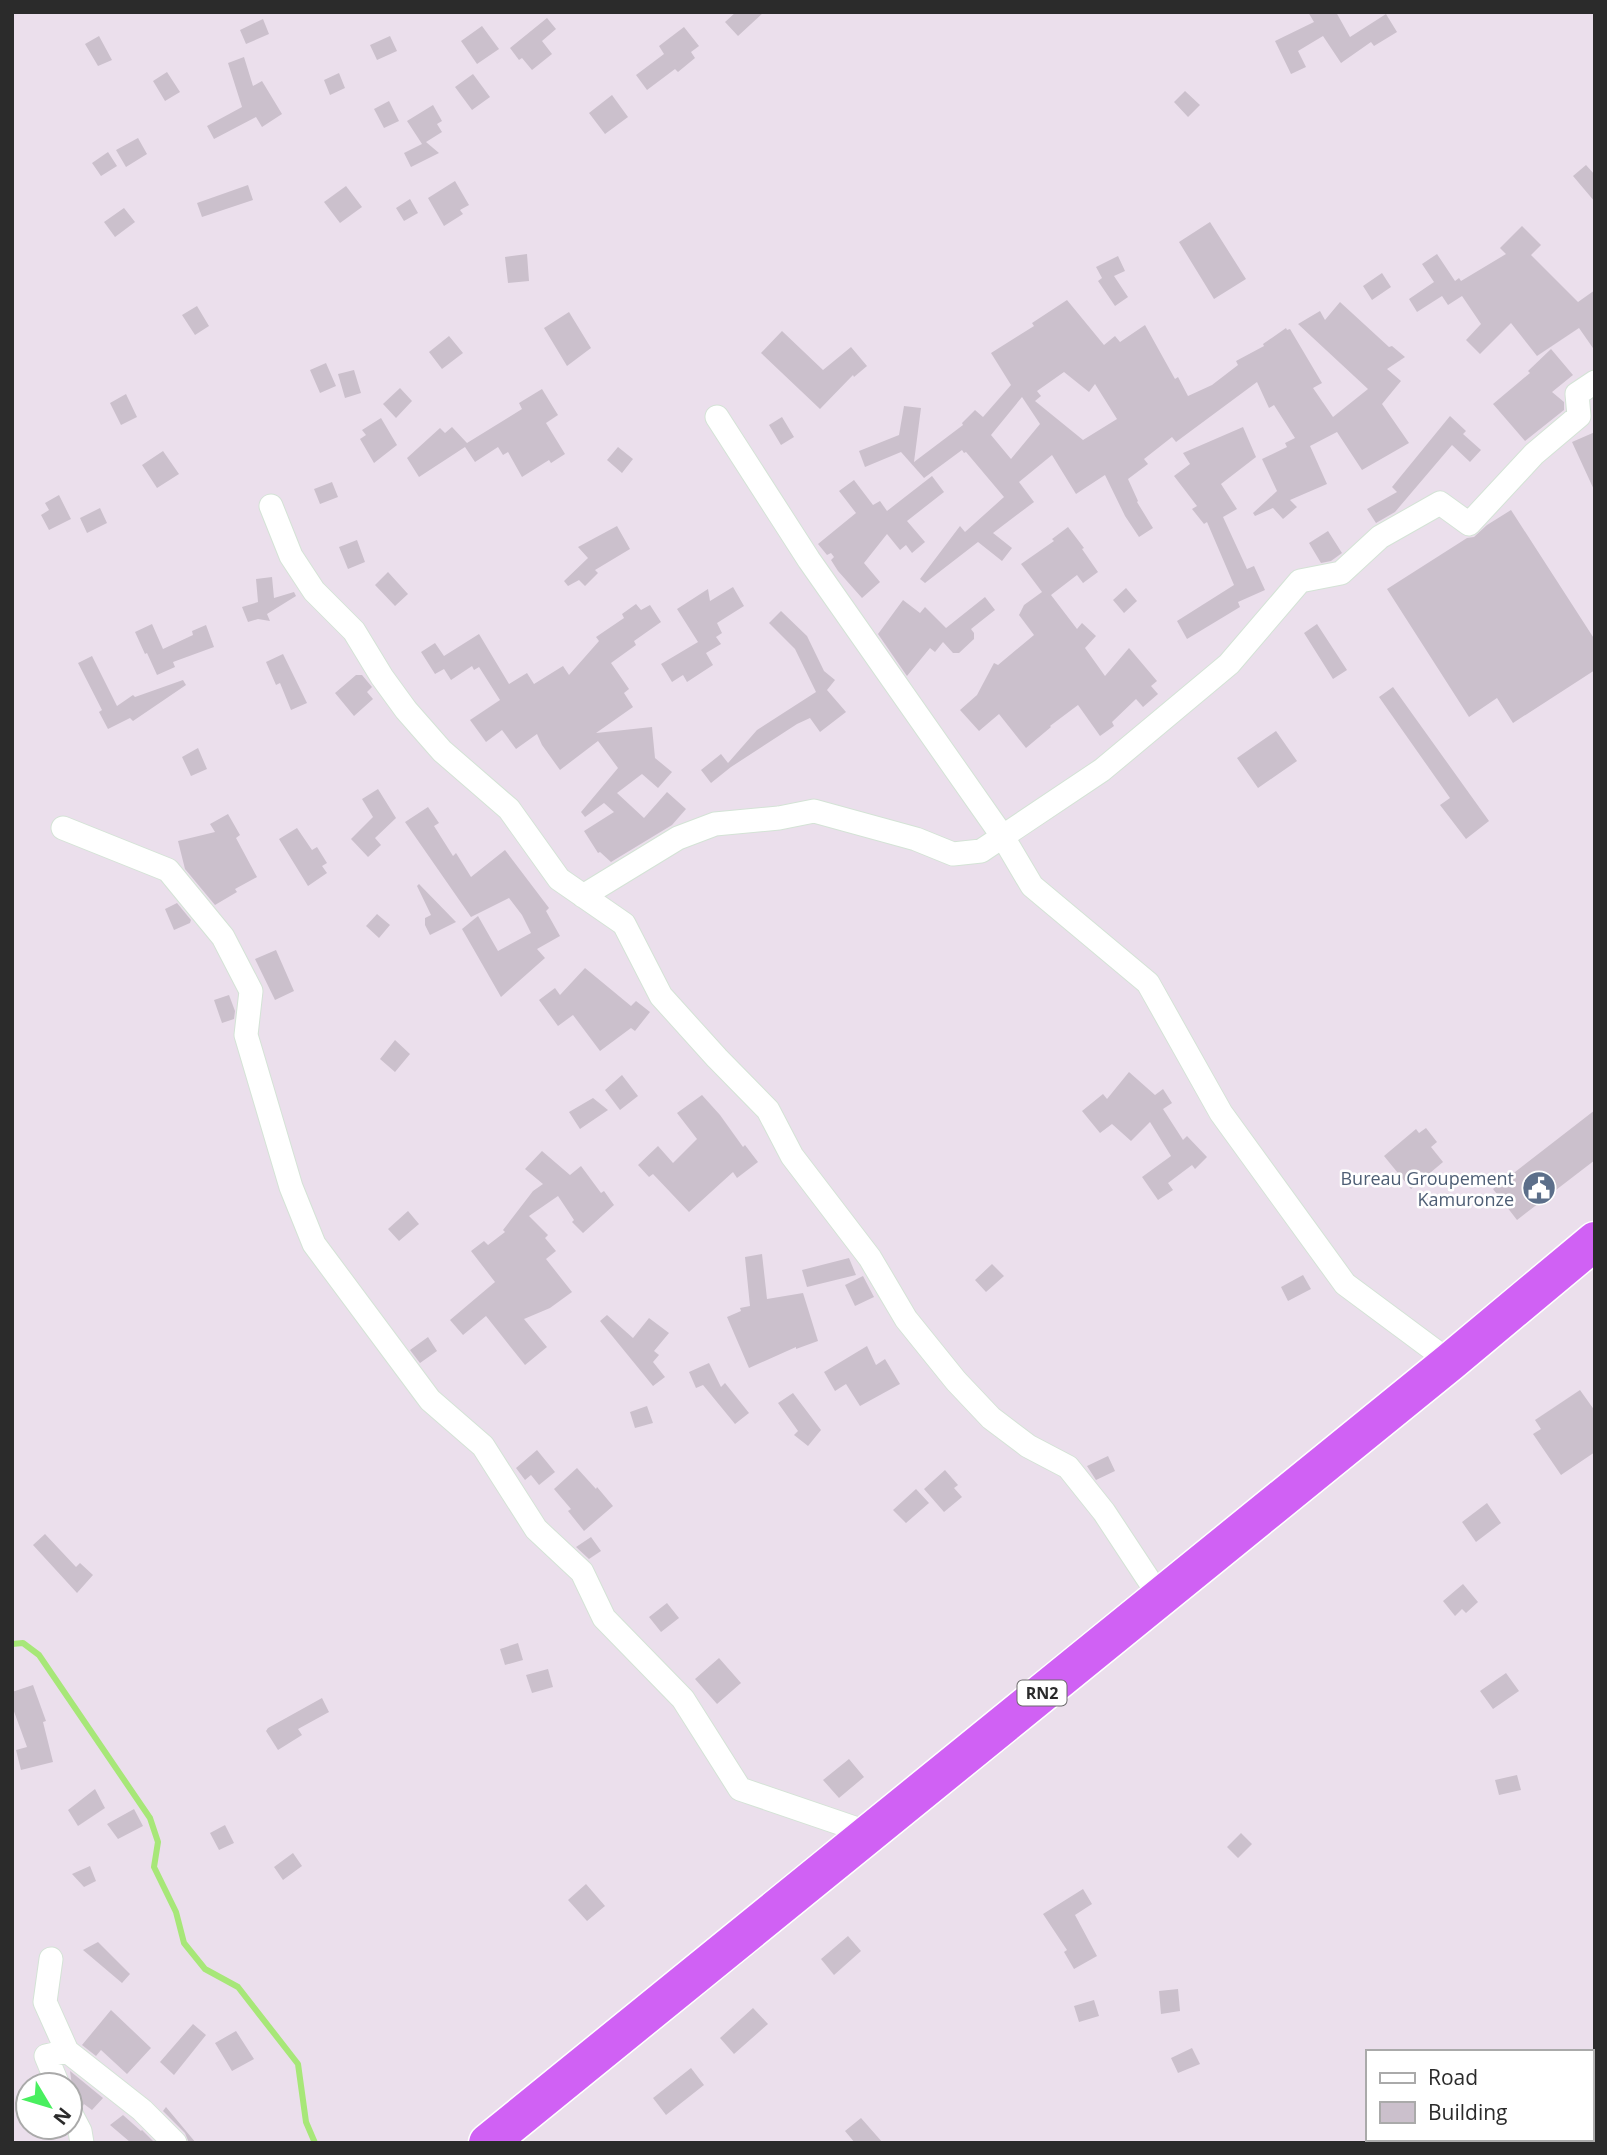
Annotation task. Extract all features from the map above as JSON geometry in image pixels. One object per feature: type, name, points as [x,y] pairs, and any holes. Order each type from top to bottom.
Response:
[{"type":"highway","name":"RN2","points":[[488,2143],[1450,1362],[1595,1241]]},
{"type":"street","points":[[583,896],[678,838],[715,824],[779,818],[814,811],[916,839],[953,853],[981,851],[1102,769],[1229,664],[1300,581],[1341,573],[1380,537],[1440,503],[1469,524],[1534,454],[1579,416],[1577,394],[1595,382]]},
{"type":"street","points":[[718,417],[817,572],[1003,837],[1032,886],[1148,983],[1222,1113],[1345,1284],[1450,1362]]},
{"type":"street","points":[[271,506],[291,556],[314,591],[354,631],[382,677],[407,710],[442,751],[509,809],[559,879],[624,924],[661,996],[768,1110],[792,1156],[870,1258],[906,1319],[956,1381],[991,1418],[1028,1446],[1068,1466],[1104,1512],[1160,1597]]},
{"type":"street","points":[[64,828],[168,870],[223,937],[251,991],[246,1035],[290,1187],[314,1244],[430,1400],[483,1446],[536,1529],[582,1572],[604,1618],[683,1699],[740,1789],[869,1833]]},
{"type":"street","points":[[51,1959],[45,2002],[67,2051],[142,2110],[175,2143]]},
{"type":"street","points":[[52,2071],[46,2056],[67,2051]]},
{"type":"building","points":[[736,12],[764,12],[738,36],[725,22]]},
{"type":"building","points":[[1308,12],[1336,12],[1350,37],[1386,14],[1397,32],[1374,46],[1371,42],[1341,63],[1323,36],[1298,51],[1306,67],[1291,74],[1275,41],[1314,22]]},
{"type":"building","points":[[547,18],[556,29],[542,41],[552,54],[532,70],[522,58],[519,60],[510,48]]},
{"type":"building","points":[[263,19],[269,34],[246,44],[240,30]]},
{"type":"building","points":[[482,26],[499,49],[477,64],[461,41]]},
{"type":"building","points":[[684,27],[699,46],[691,52],[695,58],[678,72],[675,69],[647,90],[636,75],[664,54],[659,46]]},
{"type":"building","points":[[99,36],[112,60],[98,66],[85,44]]},
{"type":"building","points":[[390,36],[397,51],[377,60],[370,45]]},
{"type":"building","points":[[244,57],[253,86],[262,81],[282,114],[262,127],[256,117],[214,139],[207,126],[242,107],[228,63]]},
{"type":"building","points":[[167,72],[180,92],[165,101],[153,81]]},
{"type":"building","points":[[339,73],[345,88],[330,95],[324,80]]},
{"type":"building","points":[[473,74],[490,97],[472,110],[455,87]]},
{"type":"building","points":[[1185,91],[1200,105],[1188,117],[1174,102]]},
{"type":"building","points":[[612,95],[628,117],[605,134],[589,113]]},
{"type":"building","points":[[389,101],[399,121],[384,128],[374,109]]},
{"type":"building","points":[[433,105],[442,121],[437,124],[442,132],[426,142],[439,153],[411,167],[404,153],[422,144],[407,121]]},
{"type":"building","points":[[138,138],[147,154],[126,167],[116,150]]},
{"type":"building","points":[[108,152],[117,166],[101,176],[92,163]]},
{"type":"building","points":[[1586,165],[1595,175],[1595,202],[1573,176]]},
{"type":"building","points":[[455,181],[469,205],[460,210],[463,214],[444,226],[428,198]]},
{"type":"building","points":[[248,185],[253,200],[202,217],[197,203]]},
{"type":"building","points":[[346,186],[362,207],[340,223],[324,202]]},
{"type":"building","points":[[410,199],[418,213],[404,221],[396,208]]},
{"type":"building","points":[[124,208],[135,222],[115,237],[104,222]]},
{"type":"building","points":[[1210,222],[1246,279],[1214,299],[1179,242]]},
{"type":"building","points":[[1522,226],[1541,245],[1531,255],[1578,302],[1595,290],[1595,351],[1579,328],[1537,356],[1511,323],[1480,354],[1466,340],[1481,324],[1462,296],[1448,305],[1442,296],[1417,312],[1409,299],[1434,282],[1422,264],[1437,254],[1455,281],[1459,278],[1461,281],[1506,254],[1500,248]]},
{"type":"building","points":[[527,254],[529,281],[508,283],[505,257]]},
{"type":"building","points":[[1118,256],[1125,271],[1114,276],[1128,297],[1115,306],[1098,281],[1102,278],[1096,267]]},
{"type":"building","points":[[1382,273],[1391,287],[1372,300],[1363,286]]},
{"type":"building","points":[[1067,300],[1104,345],[1115,336],[1120,342],[1145,325],[1175,379],[1178,377],[1188,396],[1212,385],[1238,365],[1236,361],[1264,346],[1263,344],[1286,328],[1290,329],[1322,383],[1313,388],[1333,417],[1368,389],[1298,324],[1320,311],[1325,320],[1340,302],[1389,347],[1392,346],[1405,357],[1387,369],[1401,381],[1382,404],[1409,443],[1362,470],[1337,432],[1310,446],[1327,484],[1290,500],[1297,507],[1283,519],[1273,508],[1255,516],[1253,513],[1277,491],[1262,459],[1287,447],[1285,443],[1295,438],[1274,405],[1269,408],[1257,382],[1176,442],[1172,437],[1144,459],[1148,464],[1128,479],[1137,502],[1153,528],[1139,537],[1125,516],[1105,475],[1076,494],[1052,455],[1019,482],[1034,502],[993,533],[1012,548],[1002,561],[978,542],[925,583],[920,579],[960,526],[965,532],[1004,497],[962,450],[924,478],[901,452],[865,467],[859,451],[899,435],[904,406],[921,408],[914,462],[963,425],[975,410],[983,417],[1011,385],[991,353],[1034,326],[1032,323]],"holes":[[[1064,372],[1089,392],[1095,384],[1117,419],[1083,440],[1035,401],[1041,396],[1037,391]],[[1022,397],[1040,424],[1011,459],[991,435]]]},
{"type":"building","points":[[197,306],[209,326],[195,335],[182,315]]},
{"type":"building","points":[[569,312],[591,348],[567,366],[544,328]]},
{"type":"building","points":[[782,331],[823,370],[851,347],[867,366],[854,377],[853,375],[820,409],[761,353]]},
{"type":"building","points":[[449,336],[463,353],[442,369],[429,352]]},
{"type":"building","points":[[1551,349],[1573,375],[1552,392],[1564,402],[1564,410],[1525,441],[1493,404],[1530,373],[1528,371]]},
{"type":"building","points":[[326,363],[336,386],[320,393],[310,370]]},
{"type":"building","points":[[354,370],[361,393],[345,398],[338,374]]},
{"type":"building","points":[[400,388],[412,401],[396,418],[383,404]]},
{"type":"building","points":[[542,389],[558,415],[546,423],[565,454],[551,463],[549,460],[522,477],[508,452],[503,455],[498,447],[475,462],[465,447],[419,477],[407,458],[440,428],[445,433],[452,427],[467,443],[522,409],[519,403]]},
{"type":"building","points":[[126,394],[137,417],[121,425],[110,403]]},
{"type":"building","points":[[1450,416],[1466,431],[1463,434],[1481,450],[1470,462],[1452,445],[1395,512],[1376,523],[1367,509],[1397,492],[1392,487]]},
{"type":"building","points":[[782,417],[794,437],[781,445],[769,425]]},
{"type":"building","points":[[381,418],[397,445],[374,463],[360,439],[366,435],[362,430]]},
{"type":"building","points":[[1243,427],[1256,457],[1221,484],[1237,509],[1223,517],[1247,569],[1254,566],[1265,590],[1238,602],[1240,607],[1187,639],[1177,621],[1234,585],[1207,522],[1204,524],[1192,509],[1197,506],[1174,476],[1190,464],[1183,453]]},
{"type":"building","points":[[1595,432],[1595,492],[1572,442]]},
{"type":"building","points":[[618,447],[633,459],[622,473],[607,460]]},
{"type":"building","points":[[163,451],[179,474],[157,488],[142,465]]},
{"type":"building","points":[[932,476],[944,492],[907,521],[925,542],[912,553],[906,545],[900,550],[887,534],[864,563],[880,582],[862,598],[838,571],[831,560],[834,557],[831,553],[827,555],[818,544],[856,513],[839,491],[854,480],[873,505],[880,501],[887,511]]},
{"type":"building","points":[[332,482],[338,497],[320,504],[314,489]]},
{"type":"building","points":[[59,495],[71,519],[49,530],[41,515],[49,510],[45,503]]},
{"type":"building","points":[[100,508],[107,523],[87,533],[80,518]]},
{"type":"building","points":[[1511,510],[1595,640],[1595,670],[1513,723],[1497,698],[1469,717],[1387,589],[1467,538],[1474,537]]},
{"type":"building","points":[[617,526],[630,549],[595,570],[598,573],[585,586],[579,580],[568,586],[564,581],[588,558],[578,547]]},
{"type":"building","points":[[1068,527],[1098,572],[1083,583],[1077,575],[1051,595],[1077,629],[1082,623],[1096,636],[1085,648],[1105,676],[1129,648],[1157,681],[1151,686],[1158,694],[1143,707],[1136,699],[1112,722],[1114,726],[1100,736],[1078,705],[1026,748],[999,714],[979,731],[960,710],[977,695],[994,663],[998,665],[1034,635],[1019,615],[1024,605],[1042,592],[1021,564],[1054,541],[1052,539]]},
{"type":"building","points":[[1328,531],[1342,553],[1331,561],[1321,563],[1309,543]]},
{"type":"building","points":[[357,540],[365,562],[348,569],[339,547]]},
{"type":"building","points":[[388,572],[408,594],[395,606],[375,585]]},
{"type":"building","points":[[272,577],[274,598],[294,592],[296,596],[267,614],[270,621],[258,619],[248,622],[242,607],[258,602],[256,579]]},
{"type":"building","points":[[733,587],[744,606],[717,623],[722,633],[716,637],[721,644],[706,653],[713,665],[687,682],[683,675],[672,682],[661,664],[698,642],[677,609],[708,589],[710,601]]},
{"type":"building","points":[[1126,588],[1137,601],[1124,613],[1113,600]]},
{"type":"building","points":[[985,597],[995,610],[971,629],[974,639],[959,653],[953,653],[943,642],[935,652],[930,648],[907,676],[878,634],[903,600],[920,613],[925,607],[946,628]]},
{"type":"building","points":[[636,604],[641,610],[650,605],[661,622],[634,641],[636,645],[611,663],[629,689],[624,693],[633,707],[596,733],[652,727],[655,758],[672,772],[658,788],[642,774],[617,793],[644,818],[667,792],[686,809],[672,825],[611,862],[598,853],[584,831],[614,812],[604,803],[585,817],[581,812],[618,768],[598,741],[560,770],[537,734],[516,749],[502,730],[486,742],[470,720],[500,700],[479,667],[474,670],[472,666],[451,680],[444,669],[435,674],[421,652],[435,643],[444,656],[479,634],[509,684],[527,673],[534,684],[563,666],[569,675],[599,641],[596,637],[624,618],[622,614]]},
{"type":"building","points":[[781,611],[807,636],[824,671],[835,680],[827,690],[846,712],[820,732],[810,718],[797,724],[711,783],[701,770],[721,754],[728,763],[757,730],[816,692],[795,649],[769,623]]},
{"type":"building","points":[[152,624],[163,649],[193,635],[192,631],[206,625],[214,647],[173,662],[175,667],[157,675],[135,632]]},
{"type":"building","points":[[1317,624],[1347,670],[1333,679],[1304,633]]},
{"type":"building","points":[[283,654],[307,703],[291,710],[280,683],[276,685],[266,662]]},
{"type":"building","points":[[92,656],[117,706],[133,695],[135,697],[183,680],[186,685],[133,721],[130,718],[108,729],[99,712],[102,710],[78,663]]},
{"type":"building","points":[[356,675],[362,675],[372,687],[367,692],[373,699],[354,716],[335,693]]},
{"type":"building","points":[[1393,687],[1489,821],[1466,839],[1440,805],[1450,798],[1379,697]]},
{"type":"building","points":[[1276,731],[1297,761],[1258,788],[1237,758]]},
{"type":"building","points":[[198,748],[207,769],[191,776],[182,757]]},
{"type":"building","points":[[378,789],[396,818],[375,838],[381,845],[368,857],[351,839],[373,817],[362,799]]},
{"type":"building","points":[[428,807],[439,823],[434,826],[453,856],[456,853],[471,877],[505,850],[549,908],[546,911],[560,936],[537,949],[545,958],[501,997],[462,929],[478,916],[498,951],[531,933],[509,898],[471,917],[405,822]]},
{"type":"building","points":[[228,814],[240,835],[236,838],[257,877],[235,889],[237,892],[215,905],[185,869],[178,841],[215,832],[210,824]]},
{"type":"building","points":[[297,828],[312,850],[317,847],[327,863],[322,866],[327,873],[308,886],[279,839]]},
{"type":"building","points":[[419,884],[456,922],[430,935],[425,918],[431,915],[417,886]]},
{"type":"building","points":[[177,903],[191,920],[174,930],[165,909]]},
{"type":"building","points":[[377,914],[390,925],[379,938],[366,926]]},
{"type":"building","points":[[276,950],[294,991],[275,1000],[255,959]]},
{"type":"building","points":[[585,968],[631,1006],[636,1001],[650,1012],[635,1031],[631,1028],[600,1051],[573,1015],[558,1026],[539,1000],[555,988],[560,995]]},
{"type":"building","points":[[229,995],[235,1011],[234,1019],[222,1023],[214,1000]]},
{"type":"building","points":[[395,1040],[410,1054],[395,1072],[380,1059]]},
{"type":"building","points":[[1129,1072],[1155,1095],[1163,1089],[1172,1103],[1163,1109],[1183,1140],[1187,1136],[1207,1157],[1195,1169],[1192,1165],[1168,1183],[1173,1190],[1158,1200],[1142,1177],[1171,1156],[1150,1122],[1131,1141],[1112,1124],[1100,1133],[1082,1111],[1103,1094],[1107,1099]]},
{"type":"building","points":[[622,1075],[638,1096],[620,1110],[605,1090]]},
{"type":"building","points":[[702,1095],[758,1162],[737,1178],[733,1172],[689,1212],[653,1174],[649,1177],[638,1165],[658,1146],[673,1163],[697,1139],[677,1113]]},
{"type":"building","points":[[593,1098],[608,1110],[580,1129],[569,1112]]},
{"type":"building","points":[[1595,1110],[1595,1160],[1517,1220],[1493,1189]]},
{"type":"building","points":[[1426,1128],[1437,1142],[1431,1147],[1443,1162],[1411,1189],[1384,1156],[1416,1129],[1419,1133]]},
{"type":"building","points":[[542,1151],[570,1175],[581,1166],[601,1193],[604,1191],[614,1205],[583,1233],[572,1222],[574,1220],[558,1196],[529,1216],[548,1235],[545,1238],[556,1251],[546,1259],[572,1292],[550,1308],[524,1319],[547,1347],[525,1365],[486,1316],[463,1335],[450,1320],[495,1282],[471,1251],[484,1241],[488,1245],[505,1232],[503,1230],[533,1191],[543,1184],[525,1169]]},
{"type":"building","points":[[408,1211],[419,1224],[399,1241],[388,1229]]},
{"type":"building","points":[[762,1254],[767,1299],[803,1293],[818,1341],[796,1347],[749,1368],[727,1317],[741,1311],[740,1308],[750,1306],[745,1257]]},
{"type":"building","points":[[849,1258],[856,1275],[807,1287],[802,1270]]},
{"type":"building","points":[[992,1264],[1004,1276],[986,1292],[975,1280]]},
{"type":"building","points":[[1303,1275],[1311,1289],[1288,1301],[1281,1287]]},
{"type":"building","points":[[863,1276],[874,1297],[855,1306],[845,1285]]},
{"type":"building","points":[[607,1315],[633,1338],[649,1318],[669,1333],[654,1351],[659,1355],[653,1362],[665,1377],[653,1386],[600,1321]]},
{"type":"building","points":[[428,1337],[437,1351],[420,1363],[410,1350]]},
{"type":"building","points":[[867,1346],[876,1365],[885,1359],[900,1384],[860,1406],[846,1384],[835,1391],[824,1372]]},
{"type":"building","points":[[709,1363],[721,1387],[725,1383],[749,1413],[735,1424],[703,1385],[696,1388],[689,1372]]},
{"type":"building","points":[[1580,1390],[1595,1411],[1595,1452],[1561,1475],[1533,1434],[1541,1429],[1535,1420]]},
{"type":"building","points":[[793,1393],[821,1430],[808,1446],[794,1435],[798,1431],[778,1403]]},
{"type":"building","points":[[647,1406],[653,1423],[635,1428],[630,1412]]},
{"type":"building","points":[[537,1450],[555,1472],[539,1485],[531,1475],[525,1480],[516,1468]]},
{"type":"building","points":[[1108,1456],[1115,1471],[1096,1480],[1087,1466]]},
{"type":"building","points":[[577,1468],[613,1506],[584,1531],[568,1511],[571,1509],[554,1489]]},
{"type":"building","points":[[945,1470],[958,1485],[954,1488],[962,1497],[944,1512],[924,1489]]},
{"type":"building","points":[[916,1489],[929,1503],[906,1523],[893,1510]]},
{"type":"building","points":[[1487,1503],[1501,1523],[1476,1542],[1462,1522]]},
{"type":"building","points":[[45,1534],[76,1567],[80,1563],[93,1575],[77,1593],[33,1545]]},
{"type":"building","points":[[591,1537],[601,1551],[589,1559],[576,1547]]},
{"type":"building","points":[[1463,1584],[1478,1602],[1466,1613],[1462,1609],[1455,1616],[1443,1601]]},
{"type":"building","points":[[667,1603],[679,1618],[661,1632],[649,1617]]},
{"type":"building","points":[[518,1643],[523,1660],[505,1665],[500,1649]]},
{"type":"building","points":[[719,1658],[741,1683],[717,1704],[695,1679]]},
{"type":"building","points":[[548,1669],[553,1687],[532,1693],[526,1675]]},
{"type":"building","points":[[1506,1673],[1519,1691],[1493,1709],[1480,1691]]},
{"type":"building","points":[[33,1685],[46,1721],[43,1722],[53,1762],[21,1770],[16,1750],[27,1747],[12,1706],[12,1692]]},
{"type":"building","points":[[322,1698],[329,1712],[298,1729],[302,1735],[278,1750],[266,1731],[268,1728]]},
{"type":"building","points":[[849,1759],[864,1777],[839,1798],[823,1780]]},
{"type":"building","points":[[1517,1775],[1521,1790],[1499,1795],[1495,1780]]},
{"type":"building","points":[[95,1789],[105,1808],[78,1826],[68,1810]]},
{"type":"building","points":[[134,1809],[143,1826],[118,1839],[107,1824]]},
{"type":"building","points":[[225,1825],[234,1843],[219,1850],[210,1833]]},
{"type":"building","points":[[1241,1833],[1252,1844],[1238,1858],[1227,1847]]},
{"type":"building","points":[[293,1853],[302,1866],[283,1880],[274,1867]]},
{"type":"building","points":[[90,1866],[96,1881],[84,1887],[72,1874]]},
{"type":"building","points":[[586,1884],[605,1906],[587,1921],[568,1900]]},
{"type":"building","points":[[1083,1889],[1092,1904],[1075,1915],[1097,1956],[1074,1969],[1064,1952],[1067,1950],[1043,1914]]},
{"type":"building","points":[[848,1936],[861,1951],[834,1975],[821,1959]]},
{"type":"building","points":[[98,1942],[130,1974],[122,1983],[83,1950]]},
{"type":"building","points":[[1178,1989],[1180,2011],[1161,2014],[1159,1991]]},
{"type":"building","points":[[1094,2000],[1099,2016],[1079,2022],[1074,2006]]},
{"type":"building","points":[[753,2008],[768,2024],[734,2054],[720,2038]]},
{"type":"building","points":[[111,2010],[151,2048],[127,2074],[101,2050],[96,2056],[82,2045]]},
{"type":"building","points":[[193,2024],[206,2035],[174,2075],[160,2062]]},
{"type":"building","points":[[236,2031],[254,2059],[232,2071],[215,2043]]},
{"type":"building","points":[[1192,2048],[1200,2064],[1178,2073],[1171,2058]]},
{"type":"building","points":[[691,2068],[704,2085],[666,2115],[653,2098]]},
{"type":"building","points":[[84,2082],[103,2098],[92,2110],[84,2104]]},
{"type":"building","points":[[166,2107],[196,2143],[189,2143],[185,2133],[163,2111]]},
{"type":"building","points":[[123,2115],[155,2143],[129,2143],[110,2125]]},
{"type":"building","points":[[861,2118],[883,2143],[855,2143],[845,2131]]},
{"type":"waterway","points":[[12,1644],[23,1643],[39,1655],[150,1818],[158,1842],[154,1867],[176,1912],[184,1943],[205,1969],[238,1987],[298,2064],[306,2122],[315,2143]]},
{"type":"place","name":"Bureau Groupement Kamuronze","points":[[1539,1188]]}]
